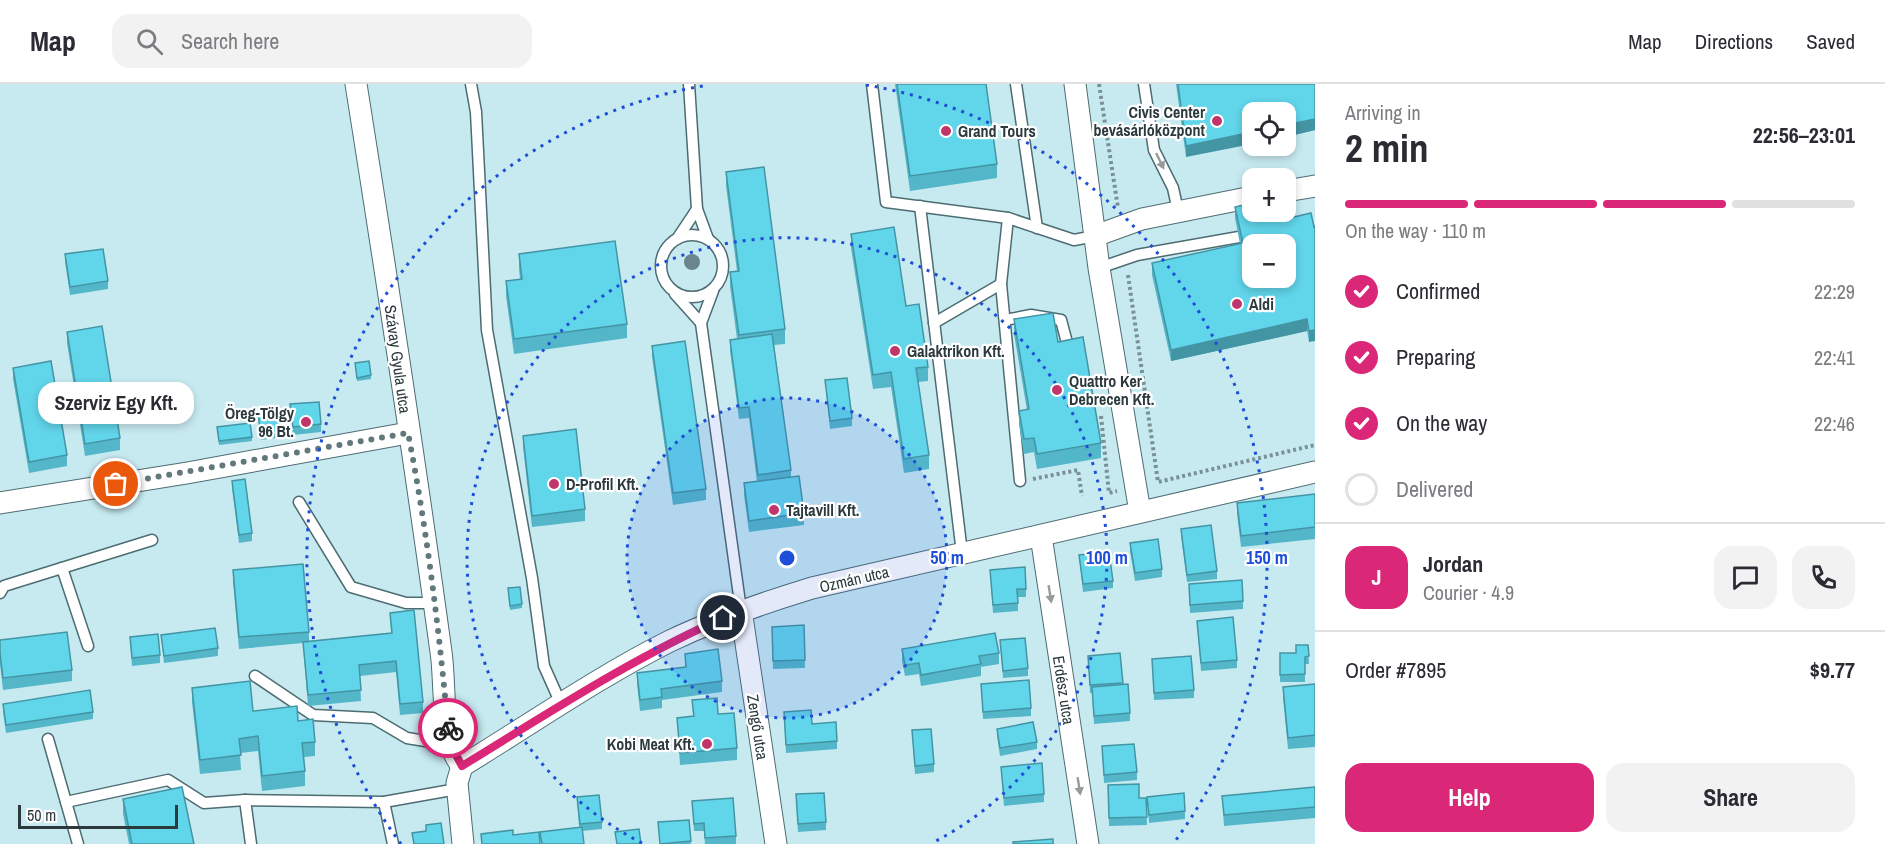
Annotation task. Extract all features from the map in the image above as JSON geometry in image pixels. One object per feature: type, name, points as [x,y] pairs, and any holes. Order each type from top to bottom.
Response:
[{"type":"street","name":"Szávay Gyula utca","points":[[356,84],[408,433],[421,500],[433,603],[442,653],[450,744],[462,766]]},
{"type":"street","points":[[1075,84],[1099,268],[1140,512]]},
{"type":"street","points":[[1296,189],[1315,186]]},
{"type":"street","points":[[1095,236],[1121,226],[1178,211],[1242,200]]},
{"type":"street","points":[[0,503],[187,473],[408,433]]},
{"type":"street","name":"Ozmán utca","points":[[462,766],[561,704],[669,642],[741,610],[812,588],[1315,472]]},
{"type":"street","name":"Erdész utca","points":[[1041,536],[1088,844]]},
{"type":"street","name":"Zengő utca","points":[[741,610],[776,844]]},
{"type":"street","points":[[462,766],[457,789],[463,844]]},
{"type":"lane","points":[[471,84],[476,112],[488,330],[532,578],[544,666],[561,704]]},
{"type":"lane","points":[[688,84],[697,209],[708,239],[716,246],[723,264],[723,274],[712,291],[701,323],[741,610]]},
{"type":"lane","points":[[872,84],[886,202],[1008,218],[1074,240],[1095,236]]},
{"type":"lane","points":[[1016,84],[1036,228]]},
{"type":"lane","points":[[1144,84],[1154,150],[1173,188],[1178,211]]},
{"type":"lane","points":[[920,206],[962,554]]},
{"type":"lane","points":[[697,209],[677,239],[663,254],[660,264],[662,275],[701,323]]},
{"type":"lane","points":[[1008,218],[1001,284],[1020,481]]},
{"type":"lane","points":[[677,239],[688,235],[708,239]]},
{"type":"lane","points":[[1099,268],[1125,258],[1239,237]]},
{"type":"lane","points":[[934,323],[1001,284]]},
{"type":"lane","points":[[674,292],[694,298],[712,291]]},
{"type":"lane","points":[[1005,320],[1031,315],[1061,320],[1070,354]]},
{"type":"lane","points":[[299,502],[351,587],[406,603],[433,603]]},
{"type":"lane","points":[[0,593],[4,585],[152,540]]},
{"type":"lane","points":[[62,567],[88,646]]},
{"type":"lane","points":[[255,676],[313,715],[373,718],[407,738],[440,745],[450,744]]},
{"type":"lane","points":[[48,739],[78,844]]},
{"type":"lane","points":[[66,802],[168,780],[204,803],[245,800],[384,802],[457,789]]},
{"type":"lane","points":[[245,800],[251,844]]},
{"type":"lane","points":[[384,802],[393,844]]},
{"type":"path","points":[[1099,84],[1121,226]]},
{"type":"path","points":[[1125,258],[1158,482],[1315,444]]},
{"type":"path","points":[[1020,481],[1078,470],[1082,495]]},
{"type":"building","name":"Grand Tours","points":[[897,84],[986,84],[997,164],[910,176]]},
{"type":"building","name":"Civis Center bevásárlóközpont","points":[[1178,84],[1315,84],[1315,119],[1296,123],[1296,102],[1242,102],[1242,134],[1186,146]]},
{"type":"building","points":[[764,167],[785,329],[739,335],[730,272],[739,271],[726,172]]},
{"type":"building","name":"Aldi","points":[[1242,205],[1242,222],[1296,222],[1296,217],[1311,213],[1315,226],[1315,330],[1309,331],[1307,319],[1171,350],[1152,263],[1242,243],[1242,288],[1296,288],[1296,234],[1242,234],[1242,238],[1235,207]]},
{"type":"building","name":"Galaktrikon Kft.","points":[[894,227],[906,306],[919,304],[928,367],[916,368],[929,455],[904,459],[891,372],[873,375],[851,234]]},
{"type":"building","points":[[615,241],[627,324],[514,339],[506,281],[522,279],[519,254]]},
{"type":"building","points":[[103,249],[108,281],[70,287],[65,254]]},
{"type":"building","name":"Quattro Ker Debrecen Kft.","points":[[1053,313],[1058,342],[1083,337],[1101,443],[1037,454],[1034,438],[1024,439],[1019,411],[1029,409],[1014,319]]},
{"type":"building","points":[[102,326],[120,438],[85,444],[67,332]]},
{"type":"building","points":[[772,334],[791,470],[758,475],[749,407],[739,408],[730,340]]},
{"type":"building","points":[[685,341],[706,489],[673,493],[652,346]]},
{"type":"building","points":[[51,361],[67,455],[29,462],[13,368]]},
{"type":"building","points":[[369,361],[371,375],[357,378],[355,363]]},
{"type":"building","points":[[847,378],[852,418],[830,421],[825,380]]},
{"type":"building","name":"Öreg-Tölgy 96 Bt.","points":[[319,402],[321,424],[293,427],[290,404]]},
{"type":"building","points":[[279,410],[283,433],[261,436],[258,413]]},
{"type":"building","points":[[250,423],[252,437],[219,441],[217,427]]},
{"type":"building","name":"D-Profil Kft.","points":[[576,429],[585,509],[532,516],[523,436]]},
{"type":"building","name":"Tajtavill Kft.","points":[[799,476],[804,513],[749,521],[744,483]]},
{"type":"building","points":[[245,479],[252,533],[239,535],[232,481]]},
{"type":"building","points":[[1315,494],[1315,527],[1241,536],[1237,503]]},
{"type":"building","points":[[1211,525],[1217,571],[1187,575],[1181,529]]},
{"type":"building","points":[[1158,539],[1162,569],[1135,573],[1130,543]]},
{"type":"building","points":[[1109,552],[1113,581],[1083,584],[1079,555]]},
{"type":"building","points":[[303,564],[309,632],[239,637],[233,570]]},
{"type":"building","points":[[1025,567],[1026,589],[1017,589],[1018,603],[993,605],[990,570]]},
{"type":"building","points":[[1242,580],[1243,601],[1190,605],[1189,584]]},
{"type":"building","points":[[520,587],[522,604],[510,606],[508,588]]},
{"type":"building","points":[[414,610],[423,702],[400,704],[396,661],[359,665],[361,690],[308,695],[303,642],[392,633],[390,613]]},
{"type":"building","points":[[1233,617],[1237,660],[1201,663],[1197,621]]},
{"type":"building","points":[[804,625],[805,660],[773,661],[772,627]]},
{"type":"building","points":[[215,628],[218,648],[164,656],[161,635]]},
{"type":"building","points":[[67,632],[72,670],[3,678],[0,640]]},
{"type":"building","points":[[995,633],[999,653],[979,656],[981,664],[921,675],[919,663],[905,665],[902,649]]},
{"type":"building","points":[[158,634],[160,655],[132,658],[130,637]]},
{"type":"building","points":[[1025,638],[1028,668],[1003,671],[1000,640]]},
{"type":"building","points":[[1296,645],[1308,645],[1309,656],[1305,657],[1305,674],[1280,675],[1280,653],[1296,653]]},
{"type":"building","points":[[718,649],[722,681],[661,689],[662,697],[640,700],[637,673],[686,667],[685,654]]},
{"type":"building","points":[[1120,653],[1123,683],[1090,685],[1088,656]]},
{"type":"building","points":[[1191,656],[1194,690],[1154,693],[1152,659]]},
{"type":"building","points":[[1029,680],[1031,708],[983,712],[981,684]]},
{"type":"building","points":[[250,681],[253,711],[297,706],[298,721],[313,719],[315,742],[302,743],[305,771],[262,776],[258,736],[239,739],[241,755],[200,760],[192,688]]},
{"type":"building","points":[[1128,684],[1130,713],[1094,716],[1092,687]]},
{"type":"building","points":[[1315,684],[1315,735],[1288,738],[1283,687]]},
{"type":"building","points":[[90,690],[93,712],[6,725],[3,704]]},
{"type":"building","name":"Kobi Meat Kft.","points":[[717,698],[718,714],[734,713],[737,748],[680,753],[677,718],[694,716],[692,700]]},
{"type":"building","points":[[811,710],[812,724],[836,722],[837,741],[786,745],[784,712]]},
{"type":"building","points":[[1033,722],[1037,742],[1000,748],[997,729]]},
{"type":"building","points":[[931,729],[934,764],[915,766],[912,730]]},
{"type":"building","points":[[1134,744],[1137,772],[1104,775],[1102,746]]},
{"type":"building","points":[[1042,763],[1044,794],[1004,798],[1001,767]]},
{"type":"building","points":[[1139,784],[1139,798],[1146,798],[1147,817],[1109,818],[1108,785]]},
{"type":"building","points":[[182,787],[194,844],[132,844],[123,799]]},
{"type":"building","points":[[1315,787],[1315,807],[1224,815],[1222,796]]},
{"type":"building","points":[[824,793],[826,822],[798,824],[796,794]]},
{"type":"building","points":[[1184,793],[1185,811],[1149,815],[1147,797]]},
{"type":"building","points":[[599,795],[602,822],[580,824],[577,797]]},
{"type":"building","points":[[733,798],[736,836],[705,838],[704,823],[694,824],[692,801]]},
{"type":"building","points":[[689,820],[691,841],[660,844],[658,822]]},
{"type":"building","points":[[441,823],[444,844],[414,844],[412,833],[426,831],[426,825]]},
{"type":"building","points":[[582,827],[584,844],[542,844],[540,832]]},
{"type":"building","points":[[639,829],[641,844],[617,844],[615,832]]},
{"type":"building","points":[[513,830],[513,835],[539,832],[540,844],[482,844],[481,834]]},
{"type":"building","points":[[1053,839],[1053,844],[1013,844],[1013,842]]},
{"type":"way so far","points":[[116,484],[408,433],[421,500],[433,603],[442,653],[448,728]]},
{"type":"place","name":"Civis Center bevásárlóközpont","points":[[1217,121]]},
{"type":"place","name":"Grand Tours","points":[[946,131]]},
{"type":"place","name":"Aldi","points":[[1237,304]]},
{"type":"place","name":"Galaktrikon Kft.","points":[[895,351]]},
{"type":"place","name":"Quattro Ker Debrecen Kft.","points":[[1057,390]]},
{"type":"place","name":"Öreg-Tölgy 96 Bt.","points":[[306,422]]},
{"type":"place","name":"Szerviz Egy Kft.","points":[[116,484]]},
{"type":"place","name":"D-Profil Kft.","points":[[554,484]]},
{"type":"place","name":"Tajtavill Kft.","points":[[774,510]]},
{"type":"place","name":"Kobi Meat Kft.","points":[[707,744]]},
{"type":"route","points":[[448,728],[455,759],[462,766],[561,704],[669,642],[723,618]]}]
